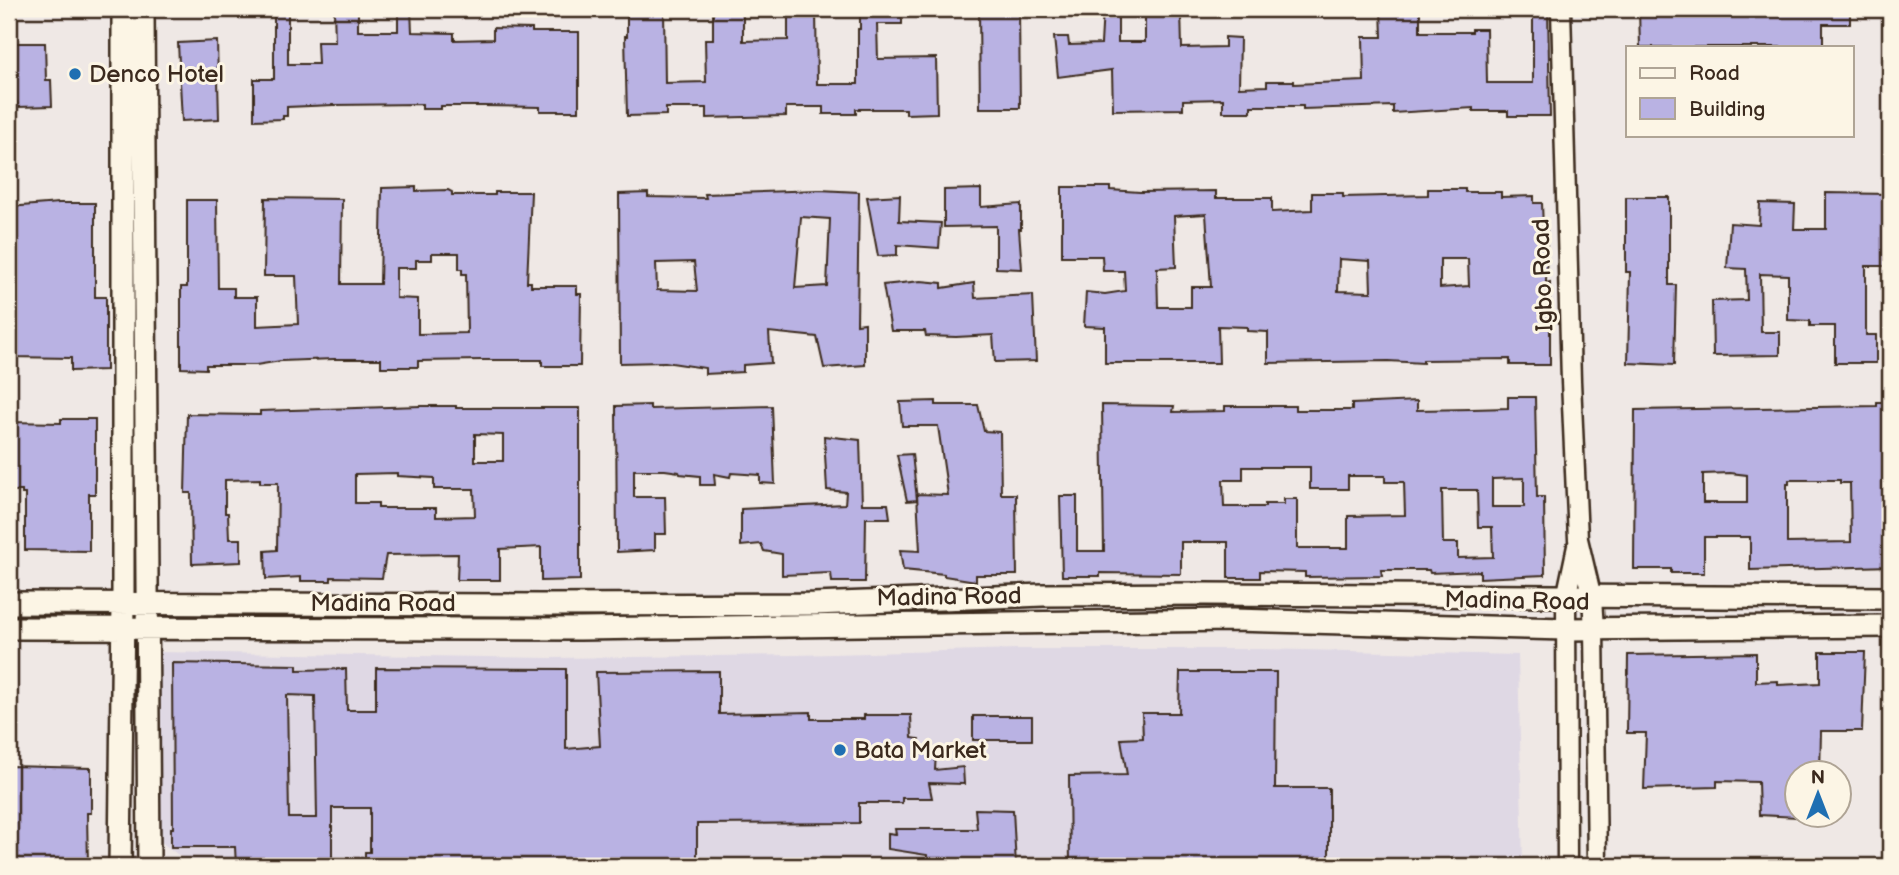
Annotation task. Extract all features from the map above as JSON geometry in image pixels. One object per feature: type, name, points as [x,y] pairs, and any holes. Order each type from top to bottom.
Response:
[{"type":"main road","points":[[120,866],[123,9]]},
{"type":"main road","points":[[143,9],[149,866]]},
{"type":"main road","name":"Madina Road","points":[[9,603],[541,606],[814,604],[1043,595],[1192,594],[1890,598]]},
{"type":"main road","name":"Madina Road","points":[[9,628],[580,629],[1233,620],[1566,629],[1890,626]]},
{"type":"street","name":"Igbo Road","points":[[1561,9],[1578,539],[1592,598],[1594,629],[1597,866]]},
{"type":"street","name":"Igbo Road","points":[[1567,866],[1566,598],[1578,539]]},
{"type":"shaded area","name":"Bata Market","points":[[1018,649],[1259,649],[1518,655],[1523,866],[185,866],[185,860],[161,842],[157,652],[552,658]]},
{"type":"building","points":[[274,9],[288,9],[288,64],[318,64],[317,42],[335,42],[334,9],[358,9],[358,31],[398,31],[398,9],[411,9],[412,32],[454,33],[454,40],[493,39],[493,28],[532,29],[532,32],[579,32],[579,111],[483,106],[422,109],[422,104],[333,105],[287,107],[287,116],[283,116],[283,119],[254,120],[254,79],[274,79]]},
{"type":"building","points":[[627,9],[664,9],[665,83],[706,82],[705,39],[713,39],[713,12],[743,12],[743,41],[788,40],[788,9],[816,9],[817,84],[858,84],[860,9],[902,9],[902,24],[877,24],[878,59],[936,58],[937,113],[906,114],[906,109],[856,109],[856,114],[823,114],[823,107],[786,107],[786,116],[707,118],[707,108],[666,108],[666,115],[627,116]]},
{"type":"building","points":[[979,9],[1019,9],[1020,108],[980,108]]},
{"type":"building","points":[[1103,9],[1118,9],[1118,42],[1145,42],[1145,9],[1181,9],[1182,48],[1225,47],[1225,37],[1240,38],[1239,87],[1267,86],[1267,81],[1294,81],[1294,84],[1364,81],[1363,37],[1382,37],[1381,9],[1420,9],[1420,32],[1472,32],[1472,29],[1486,29],[1487,83],[1533,83],[1533,9],[1548,9],[1550,116],[1508,116],[1508,111],[1473,111],[1473,108],[1393,113],[1393,106],[1303,109],[1303,106],[1251,106],[1251,112],[1223,112],[1223,99],[1183,100],[1183,109],[1113,110],[1112,70],[1058,77],[1054,37],[1068,37],[1069,45],[1101,44]]},
{"type":"building","points":[[1639,9],[1850,9],[1850,24],[1823,24],[1823,46],[1640,46]]},
{"type":"building","points":[[217,41],[219,119],[182,121],[178,43]]},
{"type":"building","points":[[9,43],[45,43],[46,80],[51,80],[52,106],[18,107],[17,102],[9,101]]},
{"type":"building","points":[[1062,187],[1110,187],[1110,190],[1140,192],[1216,191],[1216,198],[1272,198],[1272,212],[1312,210],[1312,193],[1343,193],[1343,197],[1428,195],[1428,189],[1465,189],[1465,192],[1501,192],[1501,197],[1534,196],[1534,203],[1542,203],[1543,228],[1547,228],[1546,283],[1550,282],[1550,365],[1510,365],[1510,359],[1423,360],[1423,363],[1268,363],[1268,332],[1247,331],[1247,327],[1218,326],[1219,363],[1105,363],[1105,327],[1084,326],[1086,292],[1105,294],[1125,291],[1124,271],[1103,271],[1102,256],[1062,256]],"holes":[[[1206,214],[1211,287],[1191,287],[1191,307],[1158,307],[1157,268],[1176,267],[1174,216]],[[1339,259],[1370,261],[1371,292],[1338,291]],[[1440,259],[1468,259],[1469,286],[1440,288]]]},
{"type":"building","points":[[382,188],[448,190],[452,195],[531,192],[527,282],[531,282],[531,286],[577,286],[577,294],[581,294],[580,366],[542,366],[542,360],[483,360],[418,361],[418,367],[381,367],[381,359],[334,359],[256,365],[206,365],[206,369],[181,368],[181,287],[187,287],[187,200],[217,200],[218,288],[234,288],[234,297],[257,297],[257,326],[298,324],[296,276],[264,276],[265,198],[342,199],[341,284],[380,284]],"holes":[[[432,253],[459,253],[459,269],[462,269],[462,274],[466,274],[467,333],[418,334],[418,299],[396,298],[396,268],[416,268],[416,260],[432,260]]]},
{"type":"building","points":[[981,189],[981,207],[1021,204],[1019,229],[1022,269],[996,268],[996,226],[944,227],[944,190]]},
{"type":"building","points":[[819,190],[859,192],[857,324],[865,323],[865,365],[824,368],[817,337],[769,332],[771,363],[743,365],[743,372],[705,374],[705,368],[665,362],[620,363],[619,194],[648,193],[648,197],[706,198],[705,194]],"holes":[[[801,217],[830,219],[827,286],[795,288]],[[694,262],[697,291],[657,290],[656,263]]]},
{"type":"building","points":[[1826,193],[1890,194],[1890,266],[1866,266],[1866,335],[1876,335],[1876,363],[1835,363],[1835,326],[1810,326],[1810,321],[1788,320],[1788,275],[1760,274],[1761,332],[1780,332],[1780,355],[1713,356],[1712,301],[1747,300],[1746,269],[1727,268],[1730,223],[1759,225],[1760,203],[1795,204],[1794,229],[1826,229]]},
{"type":"building","points":[[900,195],[899,221],[941,223],[939,248],[897,245],[897,255],[878,256],[867,197]]},
{"type":"building","points":[[1626,197],[1669,197],[1669,285],[1676,285],[1674,365],[1628,363],[1630,272],[1626,272]]},
{"type":"building","points":[[95,203],[95,297],[106,297],[106,370],[71,371],[71,358],[11,357],[9,207]]},
{"type":"building","points":[[921,281],[942,283],[942,288],[974,283],[975,298],[1033,295],[1036,361],[995,362],[993,335],[926,336],[925,331],[891,331],[883,285]]},
{"type":"building","points":[[1508,397],[1535,397],[1537,497],[1544,497],[1545,575],[1480,578],[1480,571],[1430,573],[1429,570],[1381,570],[1382,576],[1305,577],[1305,572],[1260,571],[1260,578],[1228,578],[1228,542],[1181,542],[1181,574],[1100,573],[1100,576],[1062,576],[1060,496],[1077,496],[1077,551],[1104,551],[1102,405],[1174,406],[1173,412],[1225,411],[1225,406],[1295,406],[1295,410],[1352,410],[1352,404],[1417,401],[1417,410],[1508,408]],"holes":[[[1243,467],[1310,467],[1310,489],[1348,489],[1348,476],[1385,476],[1385,482],[1404,482],[1405,515],[1348,516],[1348,548],[1297,548],[1297,499],[1284,499],[1284,504],[1265,504],[1265,507],[1224,507],[1223,480],[1243,480]],[[1524,478],[1524,507],[1492,507],[1492,479]],[[1442,490],[1477,490],[1478,527],[1492,527],[1493,557],[1458,558],[1458,543],[1443,543]]]},
{"type":"building","points":[[936,401],[936,405],[978,405],[984,431],[1000,432],[1001,494],[1016,494],[1017,575],[976,575],[976,581],[944,574],[903,570],[900,550],[920,551],[917,494],[948,495],[938,426],[902,426],[900,402]]},
{"type":"building","points":[[1877,402],[1890,402],[1890,468],[1883,468],[1884,543],[1890,543],[1890,566],[1750,570],[1750,537],[1704,537],[1704,573],[1671,573],[1671,569],[1634,569],[1635,410],[1877,406]],"holes":[[[1703,474],[1747,475],[1747,503],[1703,503]],[[1789,480],[1840,480],[1840,483],[1850,483],[1851,542],[1787,543]]]},
{"type":"building","points":[[650,405],[650,409],[772,406],[775,484],[760,483],[760,475],[731,473],[730,477],[714,474],[715,485],[700,485],[700,476],[665,470],[634,470],[634,497],[665,497],[666,534],[655,534],[655,550],[617,552],[616,406]]},
{"type":"building","points":[[421,406],[580,408],[580,580],[541,581],[541,547],[500,549],[500,580],[457,580],[458,554],[386,555],[382,578],[331,577],[331,581],[301,581],[301,577],[266,579],[265,551],[277,550],[278,483],[260,483],[260,479],[225,480],[225,513],[228,513],[229,539],[241,539],[241,562],[192,564],[191,493],[185,493],[187,414],[260,415],[260,411]],"holes":[[[475,434],[503,435],[503,461],[475,461]],[[397,473],[397,476],[434,478],[434,489],[474,489],[475,516],[436,517],[436,508],[378,508],[378,503],[355,503],[355,474]]]},
{"type":"building","points":[[61,419],[95,419],[95,494],[89,494],[89,551],[25,550],[25,494],[22,494],[22,491],[9,491],[9,422],[61,423]]},
{"type":"building","points":[[824,436],[860,440],[862,504],[888,504],[890,518],[866,518],[865,582],[832,582],[831,573],[782,575],[782,554],[764,551],[761,544],[741,546],[741,509],[845,504],[846,492],[827,490]]},
{"type":"building","points":[[912,454],[917,500],[907,501],[897,455]]},
{"type":"building","points":[[1820,652],[1865,652],[1862,731],[1821,731],[1820,760],[1784,760],[1784,816],[1759,815],[1758,782],[1717,781],[1717,787],[1644,789],[1646,733],[1627,733],[1628,655],[1756,653],[1756,682],[1778,681],[1778,685],[1820,683]]},
{"type":"building","points":[[172,663],[297,665],[297,670],[346,669],[347,710],[376,710],[376,668],[566,669],[566,749],[600,746],[596,672],[719,671],[719,714],[811,712],[811,719],[864,719],[864,715],[911,715],[912,738],[919,739],[919,754],[936,753],[935,770],[963,767],[964,784],[929,783],[932,798],[902,798],[902,803],[859,803],[859,823],[697,824],[697,866],[365,866],[365,852],[370,852],[370,808],[332,808],[332,866],[236,866],[235,847],[171,847]],"holes":[[[287,695],[315,696],[317,818],[289,818]]]},
{"type":"building","points":[[1180,672],[1276,672],[1275,788],[1329,788],[1329,866],[1070,866],[1069,776],[1127,775],[1121,739],[1143,738],[1142,713],[1179,713]]},
{"type":"building","points":[[973,716],[1032,716],[1032,740],[973,740]]},
{"type":"building","points":[[9,766],[91,768],[91,813],[87,813],[88,866],[9,866]]},
{"type":"building","points":[[975,809],[1013,810],[1016,866],[927,866],[927,855],[888,849],[888,833],[896,834],[895,829],[977,829]]},
{"type":"place","name":"Denco Hotel","points":[[75,74]]},
{"type":"place","name":"Bata Market","points":[[840,750]]}]
